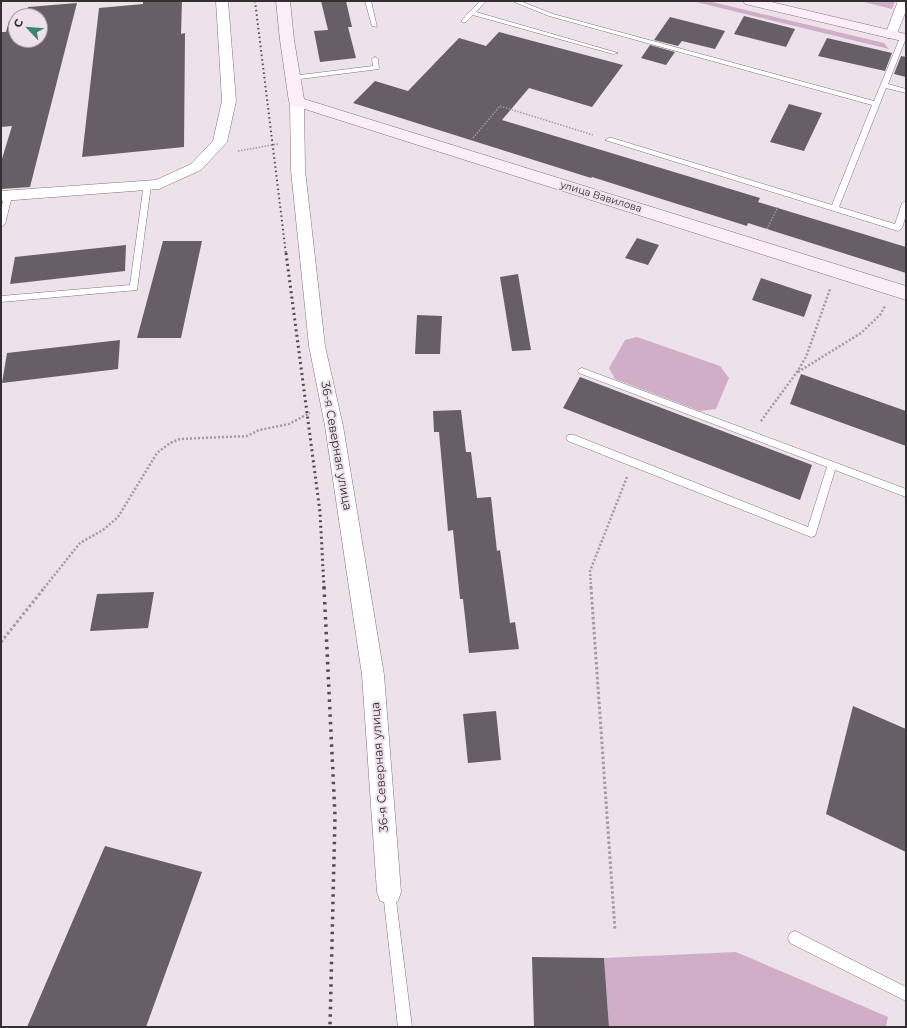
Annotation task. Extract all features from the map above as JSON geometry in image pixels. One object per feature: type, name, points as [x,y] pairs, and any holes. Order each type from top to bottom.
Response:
[{"type":"street","points":[[5,196],[158,184],[196,167],[220,142],[229,101],[222,1]]},
{"type":"street","name":"36-я Северная улица","points":[[283,1],[292,78],[297,102],[298,170],[317,346],[334,426],[373,675],[389,892]]},
{"type":"street","points":[[750,1],[900,37],[904,1]]},
{"type":"street","name":"улица Вавилова","points":[[297,102],[899,290]]},
{"type":"lane","points":[[368,1],[375,26]]},
{"type":"lane","points":[[464,21],[482,1]]},
{"type":"lane","points":[[515,1],[551,15],[876,104]]},
{"type":"lane","points":[[471,14],[615,53]]},
{"type":"lane","points":[[834,209],[898,52],[900,37]]},
{"type":"lane","points":[[898,52],[906,54]]},
{"type":"lane","points":[[292,78],[377,68],[375,59]]},
{"type":"lane","points":[[884,84],[906,91]]},
{"type":"lane","points":[[609,140],[906,230]]},
{"type":"lane","points":[[1,299],[134,288],[147,185]]},
{"type":"lane","points":[[1,224],[5,196]]},
{"type":"lane","points":[[898,228],[906,203]]},
{"type":"lane","points":[[582,371],[906,493]]},
{"type":"lane","points":[[571,438],[811,533],[832,465]]},
{"type":"lane","points":[[389,892],[405,1027]]},
{"type":"lane","points":[[795,938],[906,994]]},
{"type":"lane","points":[[403,1012],[409,1027]]},
{"type":"path","points":[[460,153],[500,106],[609,140]]},
{"type":"path","points":[[211,152],[229,152],[297,140]]},
{"type":"path","points":[[759,247],[785,194]]},
{"type":"path","points":[[752,435],[806,358],[836,271]]},
{"type":"path","points":[[797,372],[861,334],[880,316],[889,298],[899,290]]},
{"type":"path","points":[[1,642],[80,543],[103,530],[118,517],[157,453],[170,443],[180,439],[247,436],[259,430],[289,424],[308,414],[328,397]]},
{"type":"path","points":[[615,930],[590,571],[633,462]]},
{"type":"shaded area","points":[[692,1],[708,1],[884,43],[889,49]]},
{"type":"shaded area","points":[[860,1],[895,1],[892,9]]},
{"type":"shaded area","points":[[637,337],[720,366],[729,378],[716,409],[700,411],[615,379],[609,368],[625,340]]},
{"type":"shaded area","points":[[736,952],[888,1017],[886,1027],[609,1027],[604,958]]},
{"type":"building","points":[[143,1],[182,1],[181,34],[185,33],[184,147],[82,157],[99,8],[143,4]]},
{"type":"building","points":[[321,1],[346,1],[352,27],[348,27],[356,58],[320,62],[314,31],[328,30]]},
{"type":"building","points":[[77,3],[30,187],[1,189],[1,162],[12,126],[1,127],[1,32],[6,32],[8,25],[8,48],[48,48],[48,8],[28,7]]},
{"type":"building","points":[[744,16],[795,29],[786,47],[734,34]]},
{"type":"building","points":[[670,17],[725,31],[715,49],[682,41],[678,46],[654,40]]},
{"type":"building","points":[[499,32],[623,65],[592,107],[529,88],[502,120],[760,198],[758,202],[906,247],[906,273],[748,223],[747,226],[353,103],[375,81],[408,91],[459,38],[486,46]]},
{"type":"building","points":[[827,38],[892,53],[885,71],[818,56]]},
{"type":"building","points":[[650,45],[675,52],[666,65],[641,58]]},
{"type":"building","points":[[901,56],[906,57],[906,77],[894,74]]},
{"type":"building","points":[[789,104],[822,113],[804,151],[770,142]]},
{"type":"building","points":[[637,238],[659,245],[648,265],[625,258]]},
{"type":"building","points":[[163,241],[202,241],[181,338],[137,338]]},
{"type":"building","points":[[126,245],[125,271],[10,284],[15,257]]},
{"type":"building","points":[[518,274],[531,350],[512,351],[500,277]]},
{"type":"building","points":[[761,278],[812,295],[804,317],[752,300]]},
{"type":"building","points":[[417,315],[442,316],[440,354],[415,354]]},
{"type":"building","points":[[120,340],[118,369],[2,383],[7,353]]},
{"type":"building","points":[[801,374],[906,411],[906,446],[790,404]]},
{"type":"building","points":[[580,377],[812,465],[800,500],[563,408]]},
{"type":"building","points":[[461,410],[466,452],[471,452],[477,498],[491,497],[497,551],[500,550],[510,623],[515,622],[519,649],[469,653],[463,599],[460,599],[453,530],[448,531],[439,432],[434,432],[433,411]]},
{"type":"building","points":[[154,592],[148,628],[90,631],[97,594]]},
{"type":"building","points":[[853,706],[906,729],[906,852],[826,814]]},
{"type":"building","points":[[496,711],[501,760],[468,763],[463,714]]},
{"type":"building","points":[[105,846],[202,872],[146,1027],[27,1027]]},
{"type":"building","points":[[532,957],[604,958],[609,1027],[534,1027]]},
{"type":"railway","points":[[255,1],[286,254]]},
{"type":"railway","points":[[286,253],[320,512],[324,588]]},
{"type":"railway","points":[[324,587],[335,816],[330,1027]]}]
